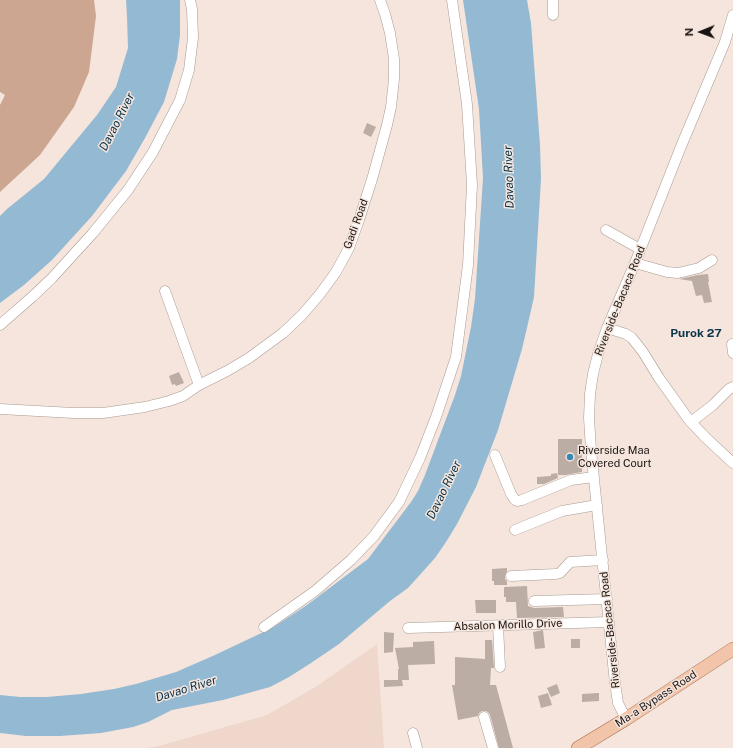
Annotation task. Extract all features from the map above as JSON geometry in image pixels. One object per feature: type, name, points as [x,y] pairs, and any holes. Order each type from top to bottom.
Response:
[{"type":"main road","name":"Ma-a Bypass Road","points":[[578,748],[626,719],[733,649]]},
{"type":"street","points":[[0,325],[52,278],[93,233],[128,190],[153,152],[180,100],[189,70],[193,38],[192,9],[190,0]]},
{"type":"street","name":"Gadi Road","points":[[0,409],[104,413],[145,407],[169,401],[183,396],[199,385],[249,358],[283,333],[302,315],[336,272],[349,248],[359,220],[387,125],[391,107],[394,79],[394,59],[390,33],[380,0]]},
{"type":"street","points":[[264,627],[315,591],[351,560],[374,536],[399,502],[420,458],[436,417],[456,357],[468,265],[472,185],[467,104],[452,0]]},
{"type":"street","points":[[553,0],[553,15]]},
{"type":"street","name":"Riverside-Bacaca Road","points":[[626,719],[621,710],[616,693],[594,477],[589,418],[593,374],[607,328],[635,263],[682,144],[729,44],[733,15]]},
{"type":"street","points":[[606,230],[640,249]]},
{"type":"street","points":[[635,263],[667,272],[678,273],[699,268],[712,260]]},
{"type":"street","points":[[164,291],[199,385]]},
{"type":"street","points":[[607,328],[619,331],[632,338],[691,422],[705,438],[733,463]]},
{"type":"street","points":[[691,422],[733,387]]},
{"type":"street","points":[[495,455],[511,494],[515,500],[518,501],[571,480],[594,477]]},
{"type":"street","points":[[516,530],[562,511],[597,505]]},
{"type":"street","points":[[511,576],[556,574],[560,573],[570,562],[603,560]]},
{"type":"street","points":[[534,601],[607,599]]},
{"type":"street","name":"Absalon Morillo Drive","points":[[408,628],[609,622]]},
{"type":"street","points":[[498,626],[500,668]]},
{"type":"street","points":[[484,717],[493,748]]},
{"type":"street","points":[[413,734],[417,748]]},
{"type":"shaded area","points":[[0,0],[94,0],[96,16],[89,72],[74,107],[40,155],[0,192],[0,105],[5,95],[0,92]]},
{"type":"shaded area","points":[[377,644],[384,748],[146,748],[159,746],[267,715],[317,686]]},
{"type":"water","name":"Davao River","points":[[126,0],[180,0],[180,35],[177,59],[164,102],[126,171],[92,216],[52,260],[24,285],[0,303],[0,216],[44,179],[97,115],[116,87],[128,48]]},
{"type":"water","name":"Davao River","points":[[463,0],[527,0],[531,23],[541,179],[534,297],[522,349],[498,430],[476,487],[446,542],[435,558],[408,588],[390,601],[339,644],[289,677],[270,687],[223,700],[172,710],[148,722],[133,727],[101,733],[60,736],[26,736],[0,733],[0,695],[47,697],[81,694],[136,684],[176,672],[272,628],[307,605],[368,559],[418,491],[461,376],[475,299],[483,178],[479,109]]},
{"type":"building","points":[[367,123],[376,127],[371,137],[363,133]]},
{"type":"building","points":[[708,274],[712,302],[704,303],[702,295],[696,296],[692,281],[679,279],[698,275]]},
{"type":"building","points":[[179,372],[184,383],[176,386],[175,384],[172,385],[169,376]]},
{"type":"building","name":"Riverside Maa Covered Court","points":[[558,439],[582,439],[582,472],[558,475]]},
{"type":"building","points":[[557,473],[558,478],[544,484],[537,484],[537,477],[551,476],[551,474]]},
{"type":"building","points":[[507,568],[505,579],[507,581],[507,585],[494,585],[494,581],[492,581],[492,569]]},
{"type":"building","points":[[527,586],[528,606],[534,608],[563,607],[564,617],[517,618],[516,602],[506,602],[506,597],[504,597],[504,587]]},
{"type":"building","points":[[475,600],[496,600],[496,613],[476,613]]},
{"type":"building","points":[[543,630],[545,648],[535,649],[533,632]]},
{"type":"building","points":[[384,632],[394,633],[393,652],[384,653]]},
{"type":"building","points":[[571,639],[580,639],[580,648],[571,648]]},
{"type":"building","points":[[485,640],[492,640],[494,668],[491,668],[490,685],[496,685],[513,748],[499,748],[490,715],[486,711],[482,711],[478,716],[458,720],[452,685],[455,685],[455,657],[485,659]]},
{"type":"building","points":[[434,641],[435,664],[408,665],[409,680],[398,680],[399,669],[395,648],[413,647],[413,642]]},
{"type":"building","points":[[384,680],[402,680],[403,686],[384,687]]},
{"type":"building","points":[[557,684],[560,693],[551,697],[547,688]]},
{"type":"building","points":[[548,693],[552,705],[541,708],[538,696]]},
{"type":"building","points":[[599,693],[599,701],[582,702],[582,694]]},
{"type":"place","name":"Riverside Maa Covered Court","points":[[570,457]]},
{"type":"district","name":"Purok 27","points":[[696,333]]}]
